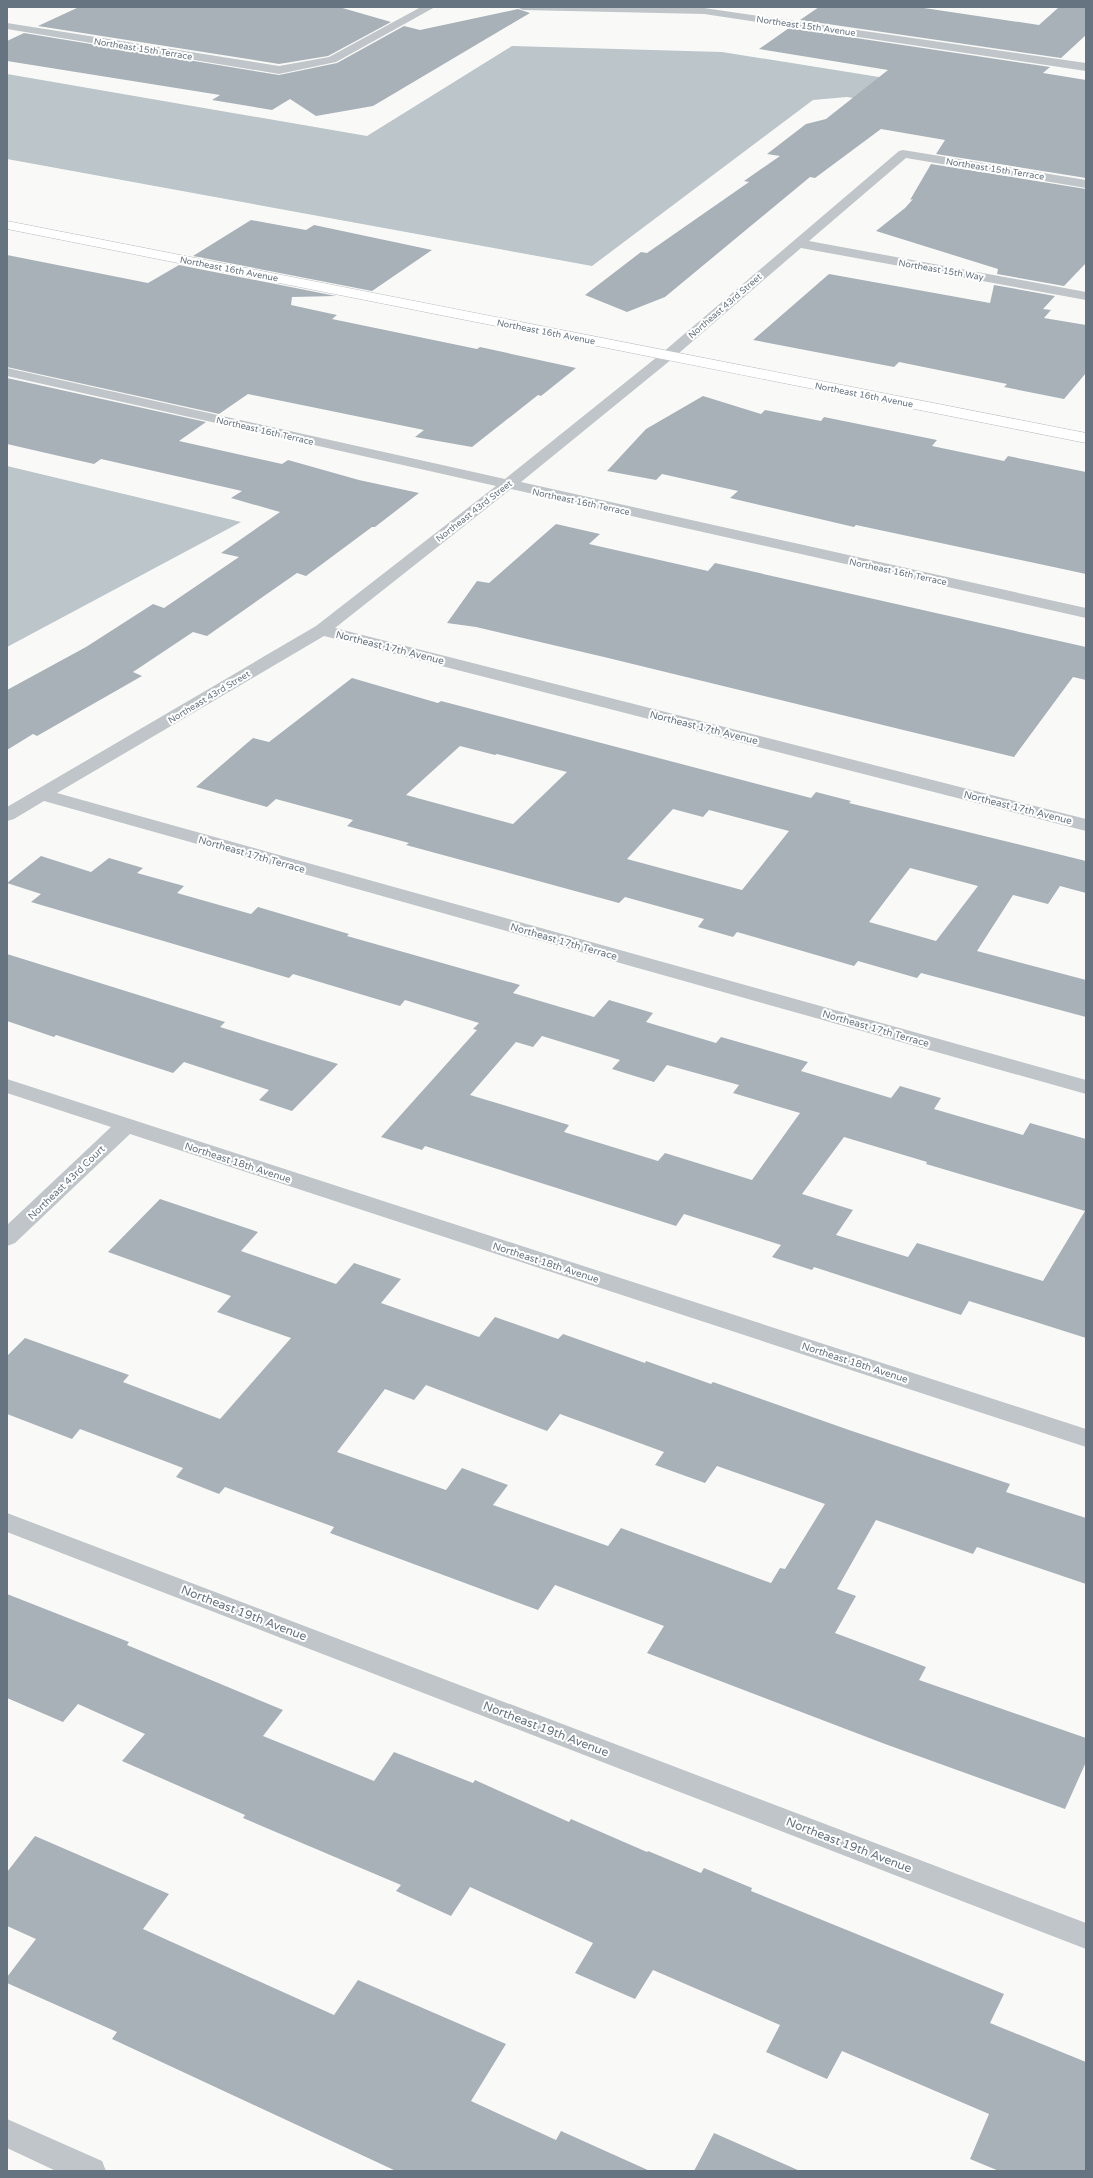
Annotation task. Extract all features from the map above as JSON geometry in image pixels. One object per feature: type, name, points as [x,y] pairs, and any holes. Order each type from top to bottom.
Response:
[{"type":"street","name":"Northeast 15th Terrace","points":[[7,26],[279,70],[332,60],[429,7]]},
{"type":"street","name":"Northeast 15th Avenue","points":[[523,7],[708,9],[1086,68]]},
{"type":"street","name":"Northeast 15th Terrace","points":[[903,154],[1086,184]]},
{"type":"street","name":"Northeast 43rd Street","points":[[7,815],[42,796],[322,630],[507,485],[667,356],[797,243],[903,154]]},
{"type":"street","name":"Northeast 16th Avenue","points":[[7,225],[1086,438]]},
{"type":"street","name":"Northeast 15th Way","points":[[797,243],[1086,296]]},
{"type":"street","name":"Northeast 16th Terrace","points":[[7,372],[507,485],[1086,613]]},
{"type":"street","name":"Northeast 17th Avenue","points":[[322,630],[1086,825]]},
{"type":"street","name":"Northeast 17th Terrace","points":[[42,796],[1086,1087]]},
{"type":"street","name":"Northeast 18th Avenue","points":[[7,1086],[1086,1438]]},
{"type":"street","name":"Northeast 43rd Court","points":[[7,1238],[126,1125]]},
{"type":"street","name":"Northeast 19th Avenue","points":[[7,1522],[1086,1936]]},
{"type":"street","points":[[7,2133],[90,2171]]},
{"type":"shaded area","points":[[512,46],[722,52],[1086,110],[1086,134],[847,97],[813,100],[592,266],[7,159],[7,74],[367,136]]},
{"type":"shaded area","points":[[7,466],[241,522],[7,647]]},
{"type":"building","points":[[79,7],[339,7],[391,22],[328,56],[279,64],[38,26]]},
{"type":"building","points":[[819,7],[917,7],[1039,25],[1059,7],[1086,7],[1086,35],[1061,58],[800,20]]},
{"type":"building","points":[[518,9],[530,13],[373,106],[316,116],[290,99],[272,110],[212,100],[220,95],[7,61],[7,41],[24,33],[279,75],[337,63],[404,26],[420,30]]},
{"type":"building","points":[[789,28],[1050,67],[1043,73],[1086,80],[1086,178],[936,154],[945,140],[881,129],[815,178],[810,177],[665,297],[627,312],[585,295],[641,252],[647,253],[749,182],[744,181],[780,156],[767,154],[806,124],[826,119],[888,70],[759,49]]},
{"type":"building","points":[[931,164],[1086,189],[1086,263],[1064,286],[997,274],[998,269],[876,231],[905,208],[913,199],[910,200]]},
{"type":"building","points":[[251,220],[306,230],[314,225],[432,250],[372,291],[193,256]]},
{"type":"building","points":[[7,255],[148,283],[179,265],[336,296],[292,297],[291,305],[337,315],[332,319],[477,349],[480,347],[576,368],[541,396],[538,395],[472,447],[415,437],[424,430],[248,394],[219,414],[7,367]]},
{"type":"building","points":[[829,274],[990,303],[994,285],[1055,296],[1043,309],[1051,310],[1044,318],[1086,325],[1086,373],[1064,399],[1004,387],[1007,384],[899,362],[894,367],[753,340]]},
{"type":"building","points":[[7,378],[206,422],[179,441],[282,464],[288,460],[359,480],[419,493],[375,527],[372,527],[306,576],[297,573],[207,636],[193,632],[133,672],[142,676],[37,736],[33,734],[7,750],[7,690],[86,647],[153,604],[164,608],[239,557],[221,553],[280,512],[231,498],[242,491],[101,459],[94,464],[7,444]]},
{"type":"building","points":[[703,396],[761,414],[765,410],[821,421],[824,417],[937,440],[932,446],[1004,461],[1008,456],[1086,472],[1086,574],[856,525],[854,527],[730,498],[738,491],[662,474],[656,480],[607,471],[646,429]]},
{"type":"building","points":[[556,524],[600,534],[589,544],[708,571],[715,563],[1086,647],[1086,680],[1073,677],[1014,757],[604,657],[476,627],[447,623],[477,581],[489,583]]},
{"type":"building","points":[[352,678],[438,703],[441,701],[811,798],[816,792],[851,801],[849,803],[1086,861],[1086,893],[1060,886],[1048,904],[1013,895],[977,951],[1086,980],[1086,1017],[921,973],[917,978],[858,961],[854,966],[737,932],[733,937],[698,927],[704,919],[625,897],[619,903],[406,845],[409,843],[347,826],[353,820],[276,799],[267,807],[196,787],[253,738],[269,742]],"holes":[[[460,746],[495,755],[497,754],[567,772],[513,824],[406,795]],[[673,809],[703,817],[709,810],[789,831],[742,890],[627,859]],[[910,868],[978,886],[936,941],[869,922]]]},
{"type":"building","points":[[41,856],[91,872],[109,858],[143,868],[137,873],[184,886],[177,893],[251,914],[258,907],[349,934],[347,936],[520,985],[513,993],[594,1017],[609,1000],[653,1013],[646,1022],[716,1043],[721,1037],[808,1062],[801,1071],[891,1098],[900,1086],[941,1098],[934,1109],[1023,1135],[1030,1123],[1086,1139],[1086,1338],[969,1301],[961,1315],[814,1267],[812,1270],[772,1257],[781,1245],[684,1214],[676,1226],[425,1146],[422,1150],[381,1137],[477,1030],[473,1029],[479,1023],[405,1000],[400,1006],[293,974],[289,978],[31,902],[41,894],[7,883]],"holes":[[[542,1036],[620,1060],[612,1069],[654,1082],[667,1065],[739,1085],[733,1093],[800,1113],[752,1180],[665,1153],[658,1161],[564,1132],[569,1125],[470,1095],[516,1042],[533,1047]],[[844,1137],[927,1162],[926,1164],[1085,1211],[1043,1281],[917,1243],[908,1257],[836,1235],[853,1210],[802,1194]]]},
{"type":"building","points":[[7,954],[225,1022],[220,1027],[338,1064],[292,1111],[259,1100],[269,1090],[184,1062],[173,1073],[56,1035],[54,1037],[7,1021]]},
{"type":"building","points":[[160,1199],[258,1232],[241,1251],[336,1284],[354,1263],[401,1279],[381,1303],[479,1337],[495,1317],[558,1339],[563,1334],[645,1363],[646,1361],[711,1384],[713,1382],[849,1430],[1010,1484],[1006,1492],[1086,1518],[1086,1584],[977,1547],[973,1554],[876,1520],[837,1589],[856,1596],[835,1633],[926,1667],[919,1680],[1086,1738],[1086,1762],[1065,1809],[885,1744],[647,1653],[664,1626],[555,1585],[538,1610],[330,1533],[334,1527],[225,1487],[219,1494],[176,1477],[183,1468],[80,1429],[72,1439],[7,1414],[7,1356],[25,1338],[129,1375],[123,1382],[220,1419],[291,1338],[217,1312],[231,1296],[108,1252]],"holes":[[[426,1385],[547,1431],[560,1414],[664,1452],[655,1465],[705,1483],[717,1466],[825,1504],[785,1569],[780,1568],[771,1583],[621,1528],[608,1546],[493,1505],[508,1485],[462,1468],[446,1490],[337,1452],[385,1389],[414,1400]]]},
{"type":"building","points":[[7,1594],[129,1642],[127,1645],[283,1710],[263,1736],[374,1781],[394,1752],[473,1783],[475,1780],[569,1822],[571,1819],[647,1852],[648,1851],[701,1873],[704,1868],[752,1888],[751,1891],[1004,1994],[990,2023],[1086,2062],[1086,2171],[999,2171],[970,2159],[989,2114],[842,2051],[827,2079],[766,2052],[780,2025],[653,1970],[635,1999],[575,1973],[593,1943],[470,1887],[451,1916],[396,1891],[401,1885],[243,1818],[245,1815],[122,1761],[145,1734],[78,1704],[63,1722],[7,1698]]},
{"type":"building","points":[[35,1836],[169,1894],[143,1929],[334,2015],[358,1980],[506,2044],[471,2101],[556,2140],[561,2131],[650,2171],[396,2171],[112,2039],[117,2032],[7,1983],[7,1977],[36,1939],[7,1926],[7,1872]]},
{"type":"building","points":[[714,2133],[800,2171],[694,2171]]}]
